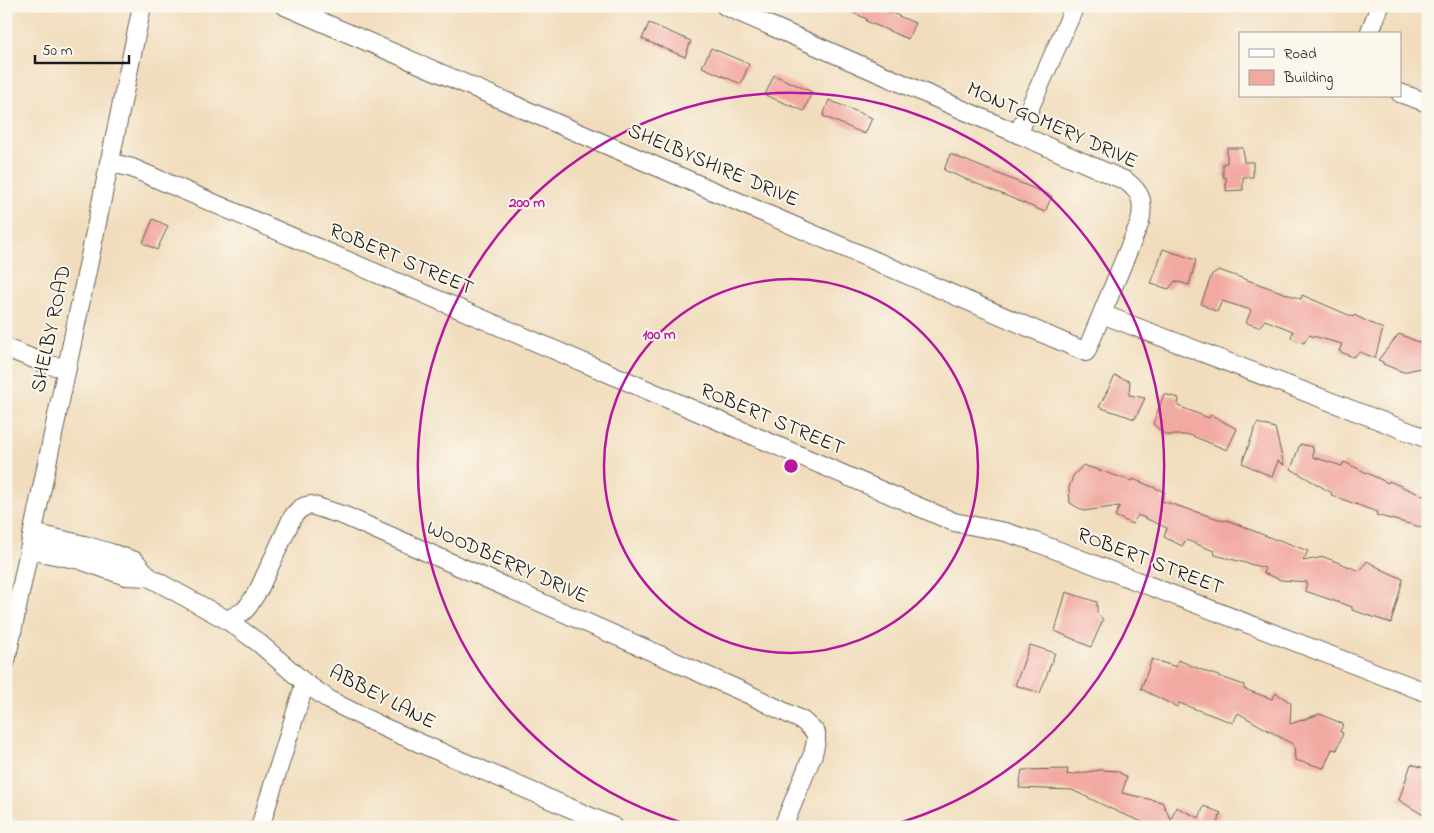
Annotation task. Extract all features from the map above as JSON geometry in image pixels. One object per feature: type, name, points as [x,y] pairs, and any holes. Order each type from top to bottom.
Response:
[{"type":"street","name":"SHELBY ROAD","points":[[6,661],[14,582],[31,541],[142,6]]},
{"type":"street","name":"SHELBYSHIRE DRIVE","points":[[285,6],[1086,352],[1102,314]]},
{"type":"street","name":"MONTGOMERY DRIVE","points":[[725,6],[1126,181],[1135,188],[1142,203],[1140,222],[1102,314]]},
{"type":"street","points":[[1018,134],[1074,6]]},
{"type":"street","points":[[1370,32],[1380,6]]},
{"type":"street","points":[[1402,93],[1428,103]]},
{"type":"street","name":"ROBERT STREET","points":[[109,162],[132,168],[954,522],[1005,532],[1033,541],[1428,694]]},
{"type":"street","points":[[1102,314],[1428,439]]},
{"type":"street","points":[[6,348],[50,365],[67,368]]},
{"type":"street","name":"WOODBERRY DRIVE","points":[[227,620],[244,611],[249,605],[259,589],[292,518],[299,509],[305,505],[316,506],[354,520],[500,583],[804,721],[816,733],[816,741],[813,754],[783,827]]},
{"type":"street","name":"ABBEY LANE","points":[[31,541],[126,576],[149,577],[227,620],[259,643],[305,682],[331,701],[385,728],[614,827]]},
{"type":"street","points":[[260,827],[305,682]]},
{"type":"building","points":[[838,6],[875,6],[915,23],[908,39],[866,21],[867,19]]},
{"type":"building","points":[[649,23],[691,41],[685,57],[642,39]]},
{"type":"building","points":[[711,48],[749,64],[741,84],[702,67]]},
{"type":"building","points":[[774,75],[812,92],[804,111],[765,95]]},
{"type":"building","points":[[829,100],[872,118],[865,134],[823,116]]},
{"type":"building","points":[[1227,148],[1243,148],[1244,162],[1253,162],[1253,177],[1243,177],[1243,190],[1226,191],[1223,163],[1227,163]]},
{"type":"building","points":[[950,154],[1052,196],[1045,212],[944,170]]},
{"type":"building","points":[[153,219],[168,226],[157,250],[143,243]]},
{"type":"building","points":[[1163,249],[1196,260],[1189,285],[1175,281],[1169,289],[1151,284]]},
{"type":"building","points":[[1219,270],[1301,299],[1302,295],[1353,317],[1354,315],[1383,329],[1375,358],[1360,352],[1353,357],[1339,351],[1342,344],[1309,335],[1304,343],[1291,338],[1293,331],[1265,320],[1259,327],[1246,323],[1251,310],[1222,301],[1217,312],[1201,304],[1212,274]]},
{"type":"building","points":[[1399,334],[1428,346],[1428,366],[1403,372],[1378,360]]},
{"type":"building","points":[[1115,376],[1130,381],[1129,395],[1145,398],[1135,419],[1099,407]]},
{"type":"building","points":[[1164,394],[1179,398],[1178,406],[1209,418],[1211,415],[1237,429],[1227,450],[1190,435],[1166,435],[1153,424]]},
{"type":"building","points":[[1257,423],[1275,428],[1284,465],[1278,461],[1272,477],[1242,463]]},
{"type":"building","points":[[1300,444],[1313,447],[1313,457],[1342,466],[1344,462],[1388,483],[1389,481],[1428,498],[1428,529],[1376,515],[1377,512],[1331,495],[1332,493],[1291,469]]},
{"type":"building","points":[[1083,465],[1132,481],[1133,479],[1165,492],[1162,501],[1225,521],[1227,520],[1308,551],[1303,561],[1324,557],[1360,571],[1367,561],[1403,579],[1391,623],[1305,591],[1307,582],[1281,580],[1263,573],[1265,568],[1215,555],[1214,551],[1186,540],[1182,546],[1164,537],[1167,528],[1138,515],[1132,524],[1115,516],[1120,506],[1084,511],[1070,503],[1069,488],[1073,476]]},
{"type":"building","points":[[1066,592],[1097,602],[1097,613],[1103,620],[1091,647],[1055,631]]},
{"type":"building","points":[[1030,645],[1055,653],[1040,693],[1015,685]]},
{"type":"building","points":[[1152,659],[1176,667],[1178,660],[1244,685],[1244,689],[1272,699],[1276,693],[1291,703],[1290,724],[1320,714],[1343,724],[1340,732],[1343,733],[1337,750],[1332,749],[1324,768],[1295,760],[1294,745],[1238,713],[1233,723],[1179,703],[1177,707],[1141,689]]},
{"type":"building","points":[[1411,764],[1428,769],[1423,780],[1428,782],[1428,818],[1399,800]]},
{"type":"building","points":[[1068,769],[1067,775],[1100,770],[1117,771],[1127,777],[1122,793],[1162,802],[1171,820],[1176,807],[1199,818],[1204,806],[1221,813],[1217,827],[1155,827],[1072,790],[1019,788],[1022,770]]}]
